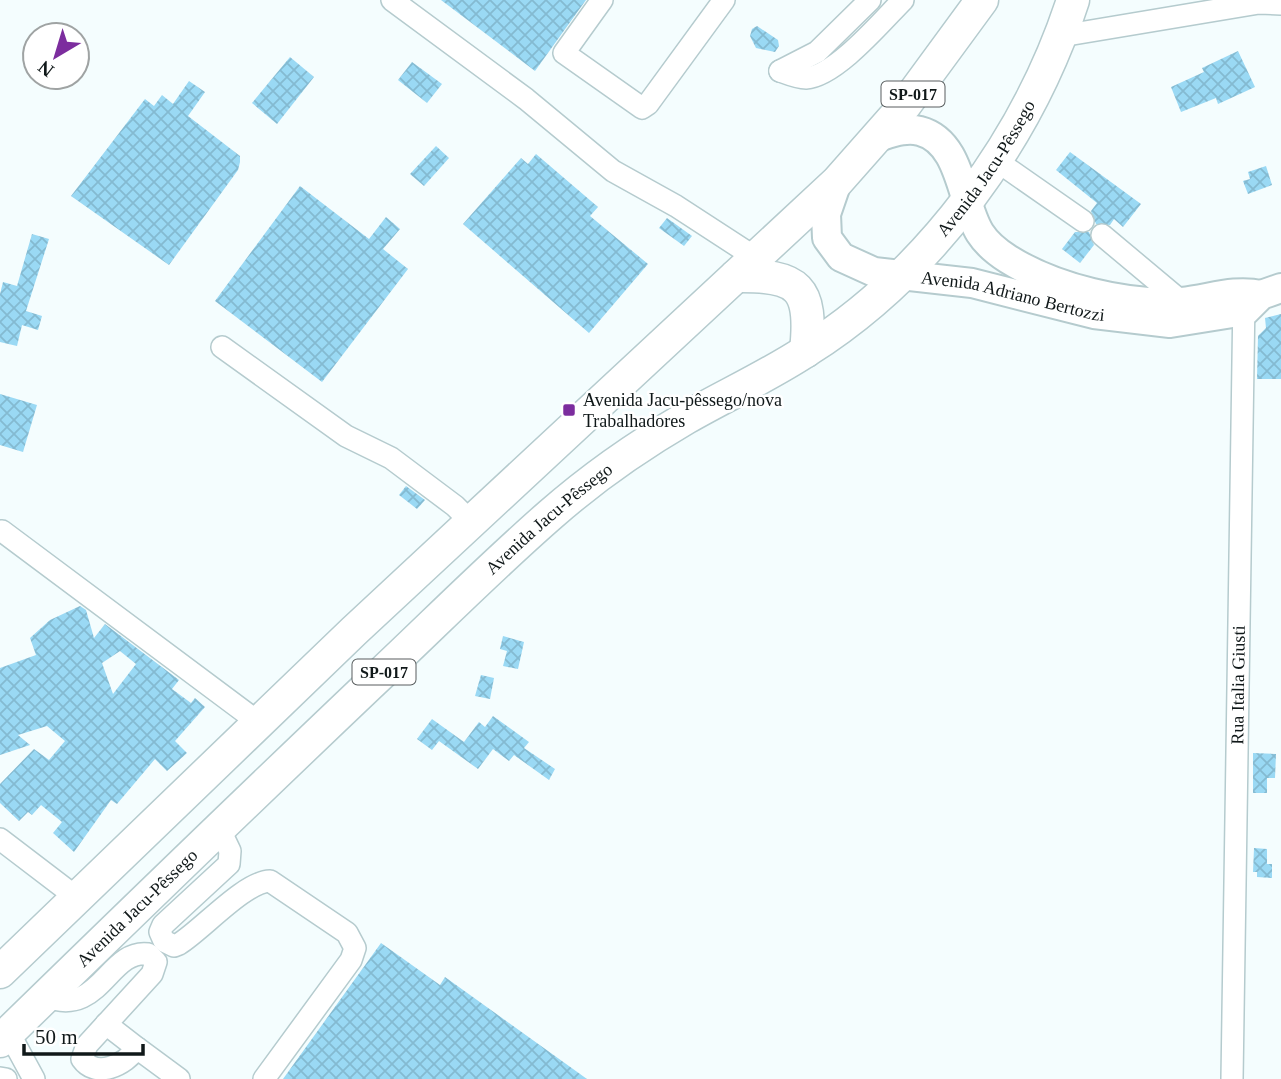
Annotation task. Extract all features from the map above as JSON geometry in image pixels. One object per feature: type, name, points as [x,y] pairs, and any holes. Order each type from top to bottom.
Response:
[{"type":"highway","name":"SP-017","points":[[0,972],[258,722],[837,182],[878,137],[947,51],[982,0]]},
{"type":"highway","name":"Avenida Jacu-Pêssego","points":[[4,1037],[219,828],[551,514],[627,455],[806,351],[863,308],[902,274],[966,201],[1021,118],[1061,36],[1073,0]]},
{"type":"highway","points":[[746,267],[782,278],[794,287],[807,312],[806,351]]},
{"type":"main road","name":"Avenida Adriano Bertozzi","points":[[878,137],[910,130],[926,133],[952,159],[966,201],[986,241],[1023,268],[1106,294],[1151,301],[1182,302],[1258,297]]},
{"type":"main road","name":"Avenida Adriano Bertozzi","points":[[837,182],[826,214],[825,231],[831,245],[841,257],[855,266],[874,272],[972,283],[1094,314],[1150,322],[1186,323],[1258,297]]},
{"type":"street","points":[[392,0],[526,99],[613,171],[676,206],[746,267]]},
{"type":"street","points":[[602,0],[564,53],[638,108],[648,104],[724,0]]},
{"type":"street","points":[[870,0],[817,52],[780,71],[807,78],[819,74],[866,38],[903,0]]},
{"type":"street","points":[[1061,36],[1259,1],[1281,4]]},
{"type":"street","points":[[995,159],[1083,221]]},
{"type":"street","points":[[1102,235],[1182,302]]},
{"type":"street","name":"Rua Italia Giusti","points":[[1232,1079],[1258,297]]},
{"type":"street","points":[[222,347],[346,436],[391,458],[455,506],[470,522]]},
{"type":"street","points":[[2,531],[258,722]]},
{"type":"street","points":[[219,828],[230,851],[229,864],[163,925],[160,932],[164,941],[174,946],[179,944],[265,881],[278,885],[339,927],[351,937],[355,948],[351,960],[264,1079]]},
{"type":"street","points":[[0,839],[76,897]]},
{"type":"street","points":[[45,996],[63,1003],[77,1000],[132,957],[142,953],[152,957],[156,962],[152,974],[83,1052],[83,1063],[100,1073],[113,1072],[137,1048]]},
{"type":"street","points":[[106,1024],[178,1079]]},
{"type":"street","points":[[4,1037],[34,1079]]},
{"type":"street","points":[[0,1078],[6,1079]]},
{"type":"building","points":[[441,0],[586,0],[535,71]]},
{"type":"building","points":[[757,26],[778,40],[779,46],[775,52],[756,48],[750,36],[752,29]]},
{"type":"building","points":[[1238,51],[1255,87],[1218,104],[1216,98],[1181,112],[1171,87],[1204,72],[1202,68]]},
{"type":"building","points":[[290,57],[314,77],[277,124],[252,103]]},
{"type":"building","points":[[412,62],[442,84],[427,103],[398,80]]},
{"type":"building","points":[[189,81],[205,92],[188,116],[240,156],[240,162],[238,170],[169,265],[71,196],[145,99],[154,106],[162,95],[173,104]]},
{"type":"building","points":[[436,146],[449,158],[424,186],[410,174]]},
{"type":"building","points":[[1070,152],[1141,204],[1123,227],[1114,219],[1110,225],[1096,224],[1091,211],[1097,203],[1056,170]]},
{"type":"building","points":[[536,154],[598,207],[590,216],[648,264],[589,333],[463,224],[521,158],[528,164]]},
{"type":"building","points":[[1266,166],[1272,185],[1248,194],[1243,181],[1250,179],[1248,172]]},
{"type":"building","points":[[300,186],[369,239],[386,217],[400,229],[383,249],[408,269],[322,382],[215,301]]},
{"type":"building","points":[[667,218],[692,236],[684,246],[659,228]]},
{"type":"building","points":[[1075,232],[1089,232],[1094,245],[1080,263],[1062,249]]},
{"type":"building","points":[[32,234],[49,239],[26,311],[42,316],[38,330],[22,325],[17,346],[0,342],[0,294],[3,282],[17,286]]},
{"type":"building","points":[[1281,314],[1281,379],[1257,379],[1258,336],[1266,328],[1265,318]]},
{"type":"building","points":[[0,394],[37,405],[23,452],[0,445]]},
{"type":"building","points":[[406,486],[425,500],[417,509],[399,495]]},
{"type":"building","points":[[80,606],[86,610],[94,638],[105,624],[179,680],[172,689],[191,703],[195,698],[205,707],[175,741],[187,753],[167,771],[155,759],[117,804],[111,800],[74,852],[53,833],[62,822],[41,805],[32,815],[28,812],[19,821],[0,803],[0,784],[34,749],[49,760],[65,741],[47,726],[18,735],[30,745],[0,755],[0,668],[36,655],[30,638],[50,620]],"holes":[[[120,651],[136,664],[113,694],[102,663]]]},
{"type":"building","points":[[503,636],[524,642],[518,669],[503,666],[507,651],[500,649]]},
{"type":"building","points":[[481,675],[494,678],[490,699],[475,696]]},
{"type":"building","points":[[493,716],[529,742],[524,748],[555,769],[549,780],[514,755],[509,761],[493,749],[478,769],[439,741],[432,750],[417,739],[432,719],[464,742],[479,722],[485,727]]},
{"type":"building","points":[[1253,753],[1276,754],[1275,778],[1267,778],[1267,793],[1253,793]]},
{"type":"building","points":[[1254,848],[1267,849],[1267,864],[1272,864],[1272,878],[1257,877],[1257,872],[1253,872]]},
{"type":"building","points":[[381,943],[440,985],[445,977],[587,1079],[283,1079]]},
{"type":"place","name":"Avenida Jacu-pêssego/nova Trabalhadores","points":[[569,410]]}]
